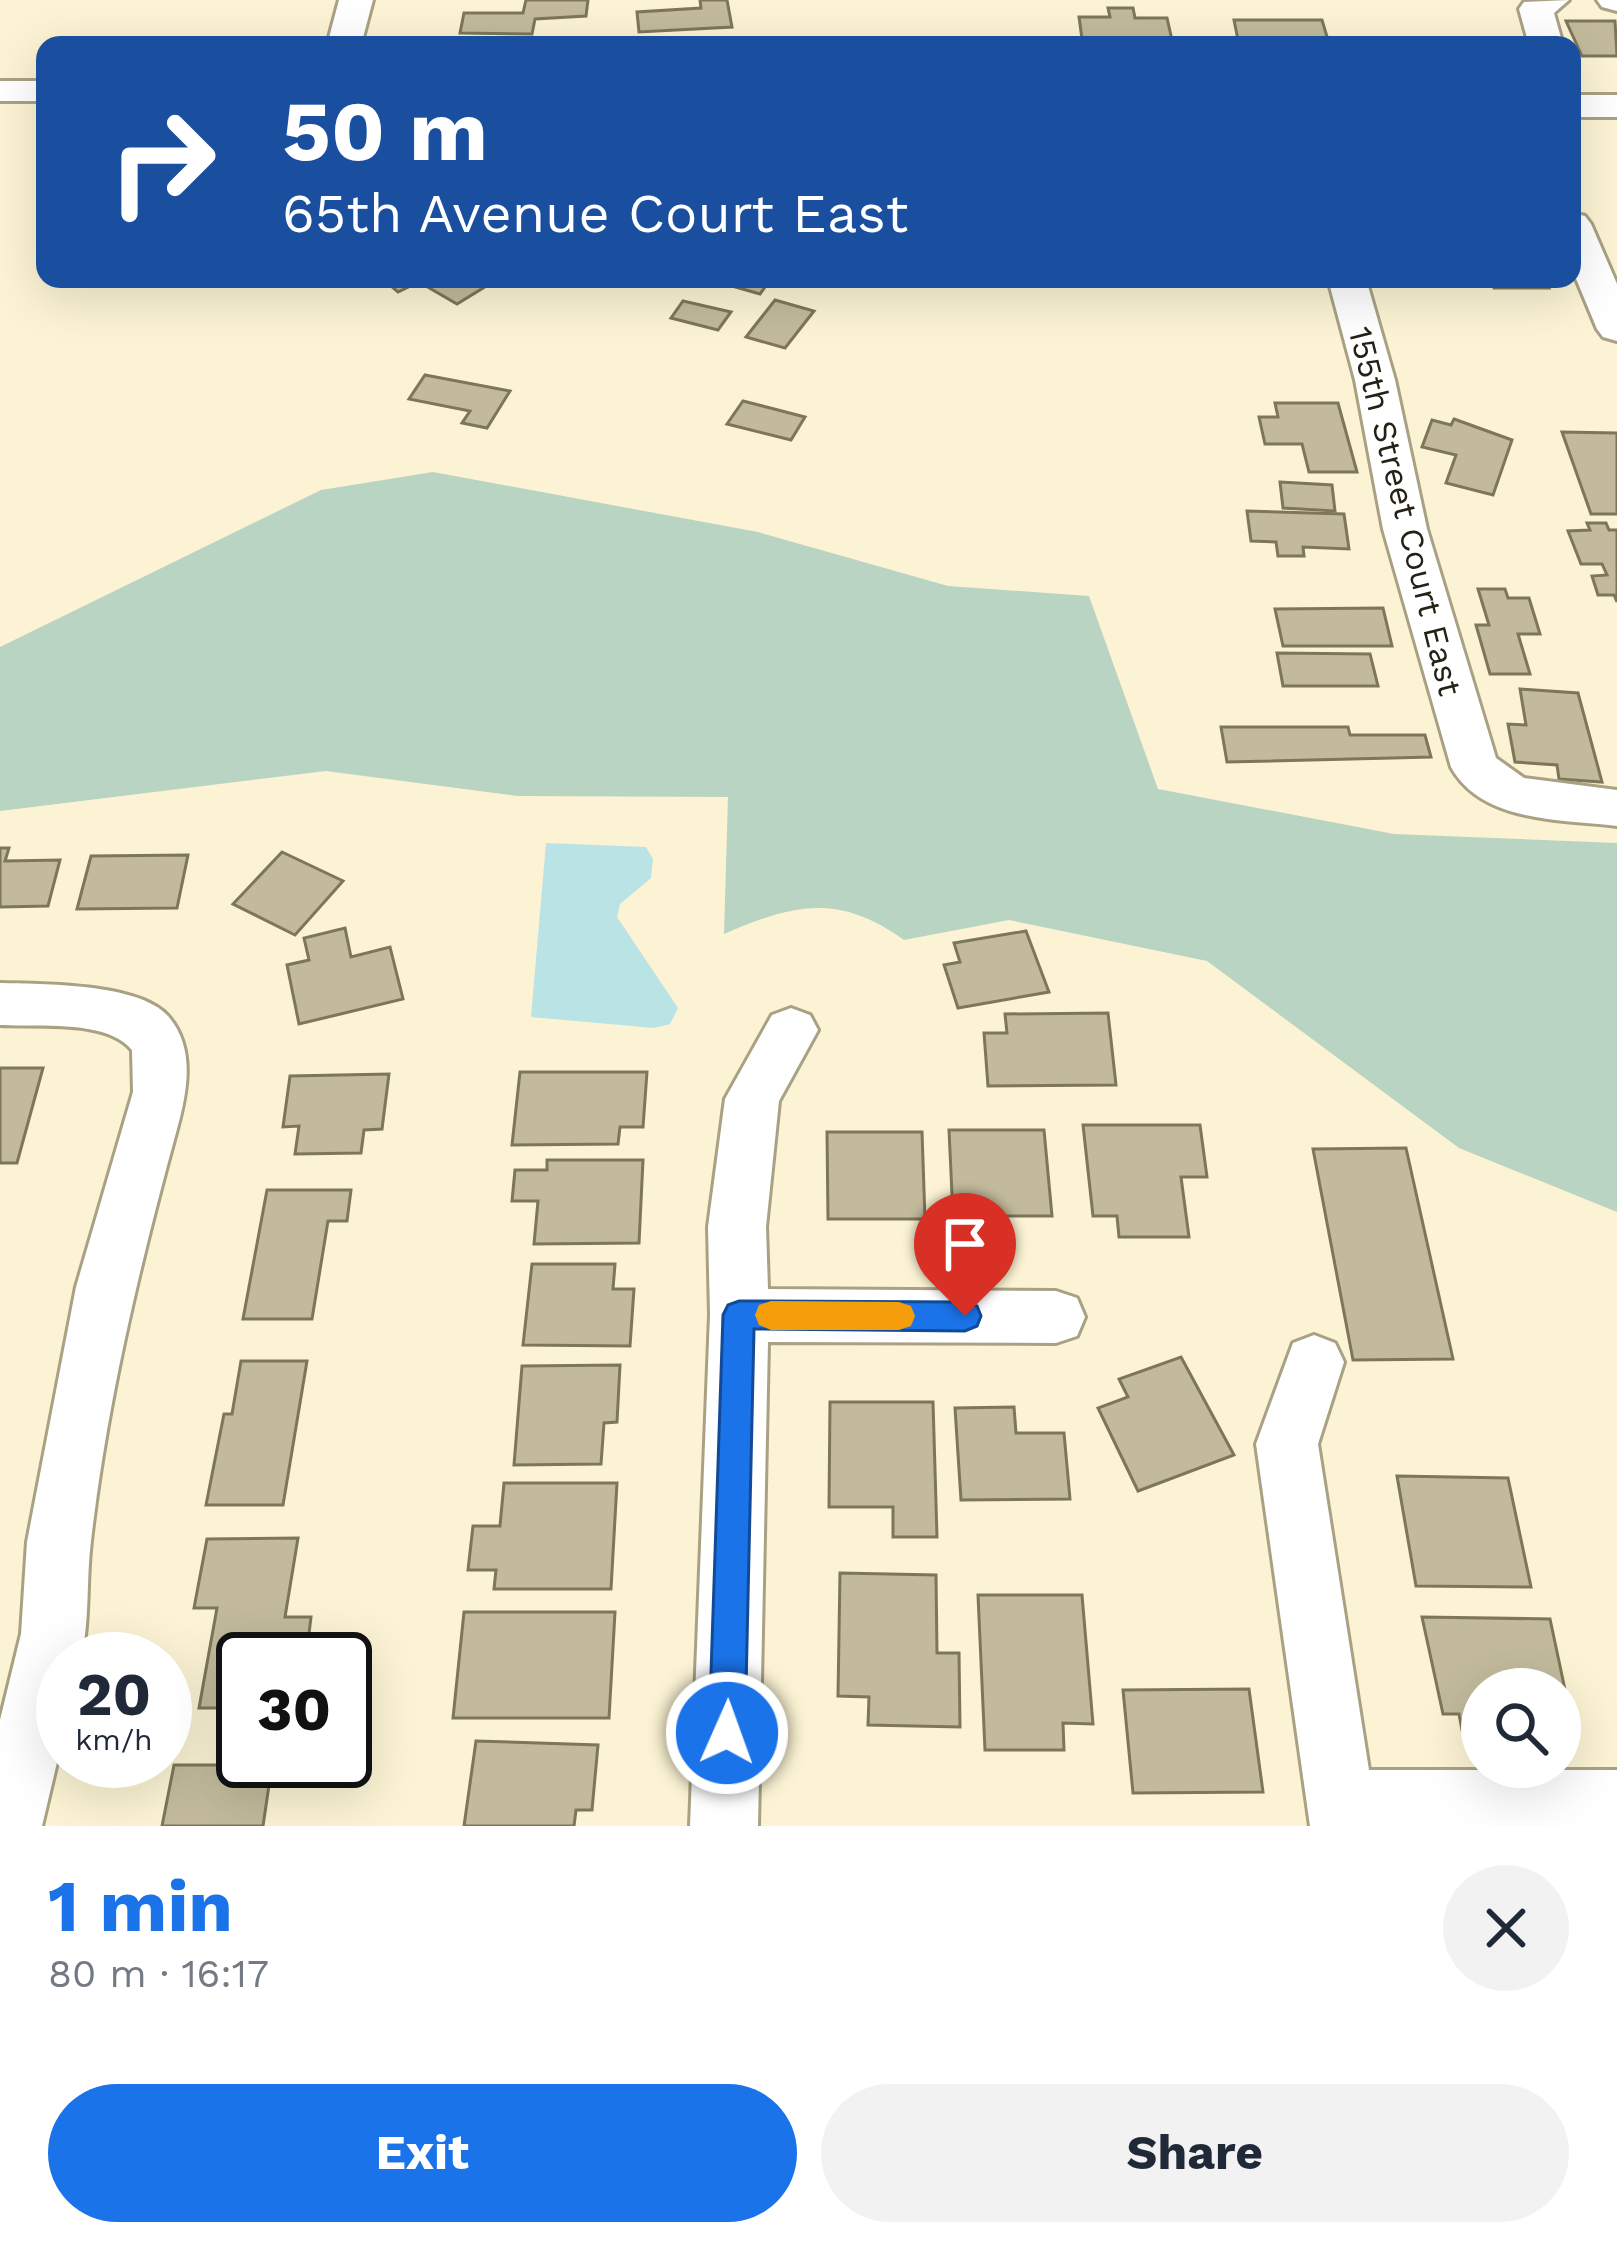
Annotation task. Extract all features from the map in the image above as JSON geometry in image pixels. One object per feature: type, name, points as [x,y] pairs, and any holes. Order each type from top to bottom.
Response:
[{"type":"street","points":[[346,36],[356,0]]},
{"type":"street","points":[[1544,36],[1536,9],[1552,0]]},
{"type":"street","points":[[0,92],[36,91]]},
{"type":"street","points":[[1581,106],[1617,106]]},
{"type":"street","points":[[1581,245],[1617,329]]},
{"type":"street","name":"155th Street Court East","points":[[1350,288],[1375,380],[1405,529],[1475,767],[1512,794],[1617,808]]},
{"type":"street","points":[[0,1004],[88,1010],[121,1016],[148,1029],[159,1050],[160,1092],[100,1307],[59,1542],[54,1634],[8,1798]]},
{"type":"street","points":[[724,1826],[739,1315],[736,1227],[752,1099],[790,1030]]},
{"type":"street","points":[[739,1315],[1056,1317]]},
{"type":"street","points":[[1314,1362],[1287,1444],[1342,1815],[1617,1804]]},
{"type":"green space","points":[[433,472],[758,532],[948,586],[1089,596],[1158,789],[1394,834],[1617,843],[1617,1212],[1459,1148],[1207,961],[1009,920],[904,940],[858,915],[816,908],[772,916],[724,934],[728,797],[517,796],[326,771],[0,811],[0,647],[321,490]]},
{"type":"water","points":[[546,843],[646,847],[653,859],[651,878],[620,904],[617,917],[678,1008],[670,1024],[654,1028],[531,1017]]},
{"type":"building","points":[[526,0],[588,0],[586,16],[535,19],[532,34],[460,33],[464,13],[523,13]]},
{"type":"building","points":[[700,0],[727,0],[732,27],[639,32],[637,12],[701,8]]},
{"type":"building","points":[[1108,8],[1133,8],[1135,18],[1167,18],[1171,36],[1082,36],[1079,17],[1110,17]]},
{"type":"building","points":[[1234,20],[1322,20],[1327,36],[1237,36]]},
{"type":"building","points":[[1566,21],[1615,21],[1617,56],[1582,56],[1581,36],[1573,36]]},
{"type":"building","points":[[429,288],[483,288],[457,304]]},
{"type":"building","points":[[775,300],[814,311],[785,348],[746,337]]},
{"type":"building","points":[[683,301],[731,312],[718,330],[671,318]]},
{"type":"building","points":[[425,375],[510,391],[487,428],[462,423],[470,411],[409,399]]},
{"type":"building","points":[[743,401],[805,417],[791,440],[727,424]]},
{"type":"building","points":[[1275,403],[1338,403],[1357,472],[1309,472],[1302,444],[1265,444],[1259,417],[1278,417]]},
{"type":"building","points":[[1454,419],[1512,440],[1493,495],[1446,483],[1456,455],[1422,447],[1432,420],[1451,425]]},
{"type":"building","points":[[1562,432],[1617,433],[1617,514],[1591,514]]},
{"type":"building","points":[[1280,482],[1332,485],[1335,511],[1283,508]]},
{"type":"building","points":[[1247,511],[1344,514],[1349,549],[1303,547],[1304,556],[1278,556],[1276,542],[1251,541]]},
{"type":"building","points":[[1587,523],[1606,523],[1609,530],[1617,530],[1617,602],[1614,595],[1598,595],[1592,576],[1607,575],[1602,564],[1581,564],[1568,531],[1590,530]]},
{"type":"building","points":[[1478,589],[1505,589],[1508,598],[1529,598],[1540,634],[1518,634],[1530,674],[1490,674],[1476,625],[1489,625]]},
{"type":"building","points":[[1383,608],[1392,646],[1283,646],[1275,609]]},
{"type":"building","points":[[1277,653],[1370,654],[1378,686],[1283,686]]},
{"type":"building","points":[[1520,689],[1578,693],[1602,782],[1559,779],[1557,765],[1515,762],[1508,724],[1526,725]]},
{"type":"building","points":[[1221,727],[1348,727],[1350,735],[1425,735],[1431,757],[1227,762]]},
{"type":"building","points":[[0,848],[9,848],[5,861],[60,860],[48,906],[0,907]]},
{"type":"building","points":[[282,852],[343,881],[295,935],[233,904]]},
{"type":"building","points":[[188,855],[177,908],[77,909],[91,856]]},
{"type":"building","points":[[345,928],[351,957],[390,947],[403,999],[299,1024],[287,965],[309,960],[304,938]]},
{"type":"building","points":[[1026,931],[1049,992],[958,1008],[944,965],[960,962],[954,943]]},
{"type":"building","points":[[1108,1013],[1116,1085],[988,1086],[984,1033],[1007,1033],[1005,1014]]},
{"type":"building","points":[[0,1068],[43,1068],[17,1163],[0,1163]]},
{"type":"building","points":[[520,1072],[647,1072],[643,1127],[620,1127],[618,1144],[512,1145]]},
{"type":"building","points":[[389,1074],[382,1129],[364,1130],[361,1153],[295,1154],[299,1126],[283,1127],[290,1076]]},
{"type":"building","points":[[1083,1125],[1200,1125],[1207,1177],[1181,1177],[1189,1237],[1119,1237],[1117,1216],[1093,1216]]},
{"type":"building","points":[[949,1130],[1044,1130],[1052,1216],[953,1216]]},
{"type":"building","points":[[827,1132],[922,1132],[925,1219],[828,1219]]},
{"type":"building","points":[[1406,1148],[1453,1359],[1353,1360],[1313,1149]]},
{"type":"building","points":[[547,1160],[643,1160],[639,1243],[534,1244],[538,1201],[512,1201],[515,1170],[547,1170]]},
{"type":"building","points":[[267,1190],[351,1190],[347,1221],[328,1221],[312,1319],[243,1319]]},
{"type":"building","points":[[532,1264],[615,1264],[613,1289],[634,1289],[630,1346],[523,1345]]},
{"type":"building","points":[[1181,1357],[1234,1455],[1138,1491],[1098,1408],[1128,1397],[1119,1379]]},
{"type":"building","points":[[241,1361],[307,1361],[283,1505],[206,1505],[224,1414],[232,1414]]},
{"type":"building","points":[[620,1365],[617,1422],[604,1423],[601,1464],[514,1465],[522,1366]]},
{"type":"building","points":[[830,1402],[933,1402],[937,1537],[893,1537],[893,1507],[829,1507]]},
{"type":"building","points":[[1014,1407],[1016,1433],[1064,1433],[1070,1499],[961,1500],[955,1408]]},
{"type":"building","points":[[1397,1476],[1508,1478],[1531,1587],[1416,1586]]},
{"type":"building","points":[[504,1483],[617,1483],[611,1589],[494,1589],[496,1570],[468,1570],[473,1526],[500,1526]]},
{"type":"building","points":[[298,1538],[285,1617],[311,1617],[309,1632],[216,1632],[216,1708],[199,1708],[217,1608],[194,1608],[207,1539]]},
{"type":"building","points":[[840,1573],[936,1575],[937,1653],[959,1653],[960,1727],[868,1725],[869,1697],[838,1696]]},
{"type":"building","points":[[978,1595],[1082,1595],[1093,1724],[1063,1723],[1064,1750],[985,1750]]},
{"type":"building","points":[[464,1612],[615,1612],[609,1718],[453,1718]]},
{"type":"building","points":[[1422,1617],[1550,1619],[1560,1668],[1461,1668],[1461,1725],[1459,1714],[1443,1714]]},
{"type":"building","points":[[1249,1689],[1263,1792],[1133,1793],[1123,1690]]},
{"type":"building","points":[[476,1741],[598,1745],[592,1810],[576,1810],[574,1826],[464,1826]]},
{"type":"building","points":[[192,1765],[216,1765],[216,1788],[269,1788],[263,1826],[162,1826],[169,1788],[192,1788]]},
{"type":"slow traffic","points":[[771,1315],[899,1316]]},
{"type":"route","points":[[727,1733],[739,1315],[965,1316]]}]
